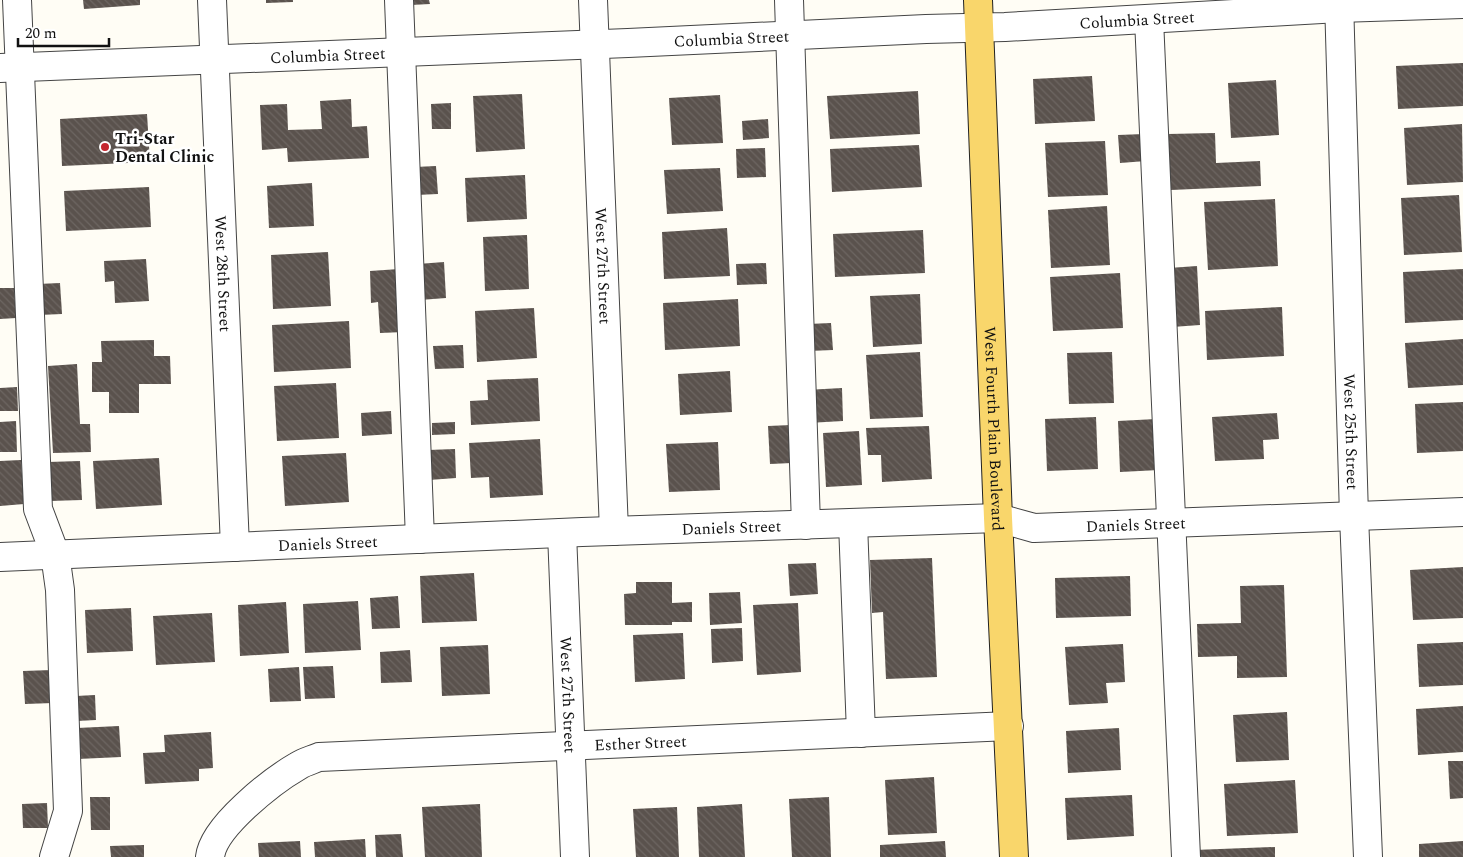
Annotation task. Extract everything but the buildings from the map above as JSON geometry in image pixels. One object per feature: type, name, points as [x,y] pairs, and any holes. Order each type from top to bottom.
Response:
[{"type":"main road","name":"West Fourth Plain Boulevard","points":[[978,0],[998,518],[1014,857]]},
{"type":"street","points":[[17,0],[10,68],[12,148],[38,509],[55,554],[60,586],[68,812],[54,857]]},
{"type":"street","name":"West 28th Street","points":[[212,0],[235,547]]},
{"type":"street","points":[[399,0],[420,539]]},
{"type":"street","name":"West 27th Street","points":[[593,0],[614,532]]},
{"type":"street","points":[[789,0],[806,525]]},
{"type":"street","name":"Columbia Street","points":[[10,68],[1149,19],[1339,4],[1463,4]]},
{"type":"street","name":"West 25th Street","points":[[1339,4],[1354,516],[1368,857]]},
{"type":"street","points":[[1149,19],[1186,857]]},
{"type":"street","name":"Daniels Street","points":[[0,557],[420,539],[998,518],[1034,528],[1463,512]]},
{"type":"street","points":[[853,523],[861,733]]},
{"type":"street","name":"West 27th Street","points":[[562,534],[575,857]]},
{"type":"street","name":"Esther Street","points":[[210,857],[218,836],[228,822],[278,779],[299,765],[319,757],[1009,726]]},
{"type":"place","name":"Tri-Star Dental Clinic","points":[[105,147]]}]
